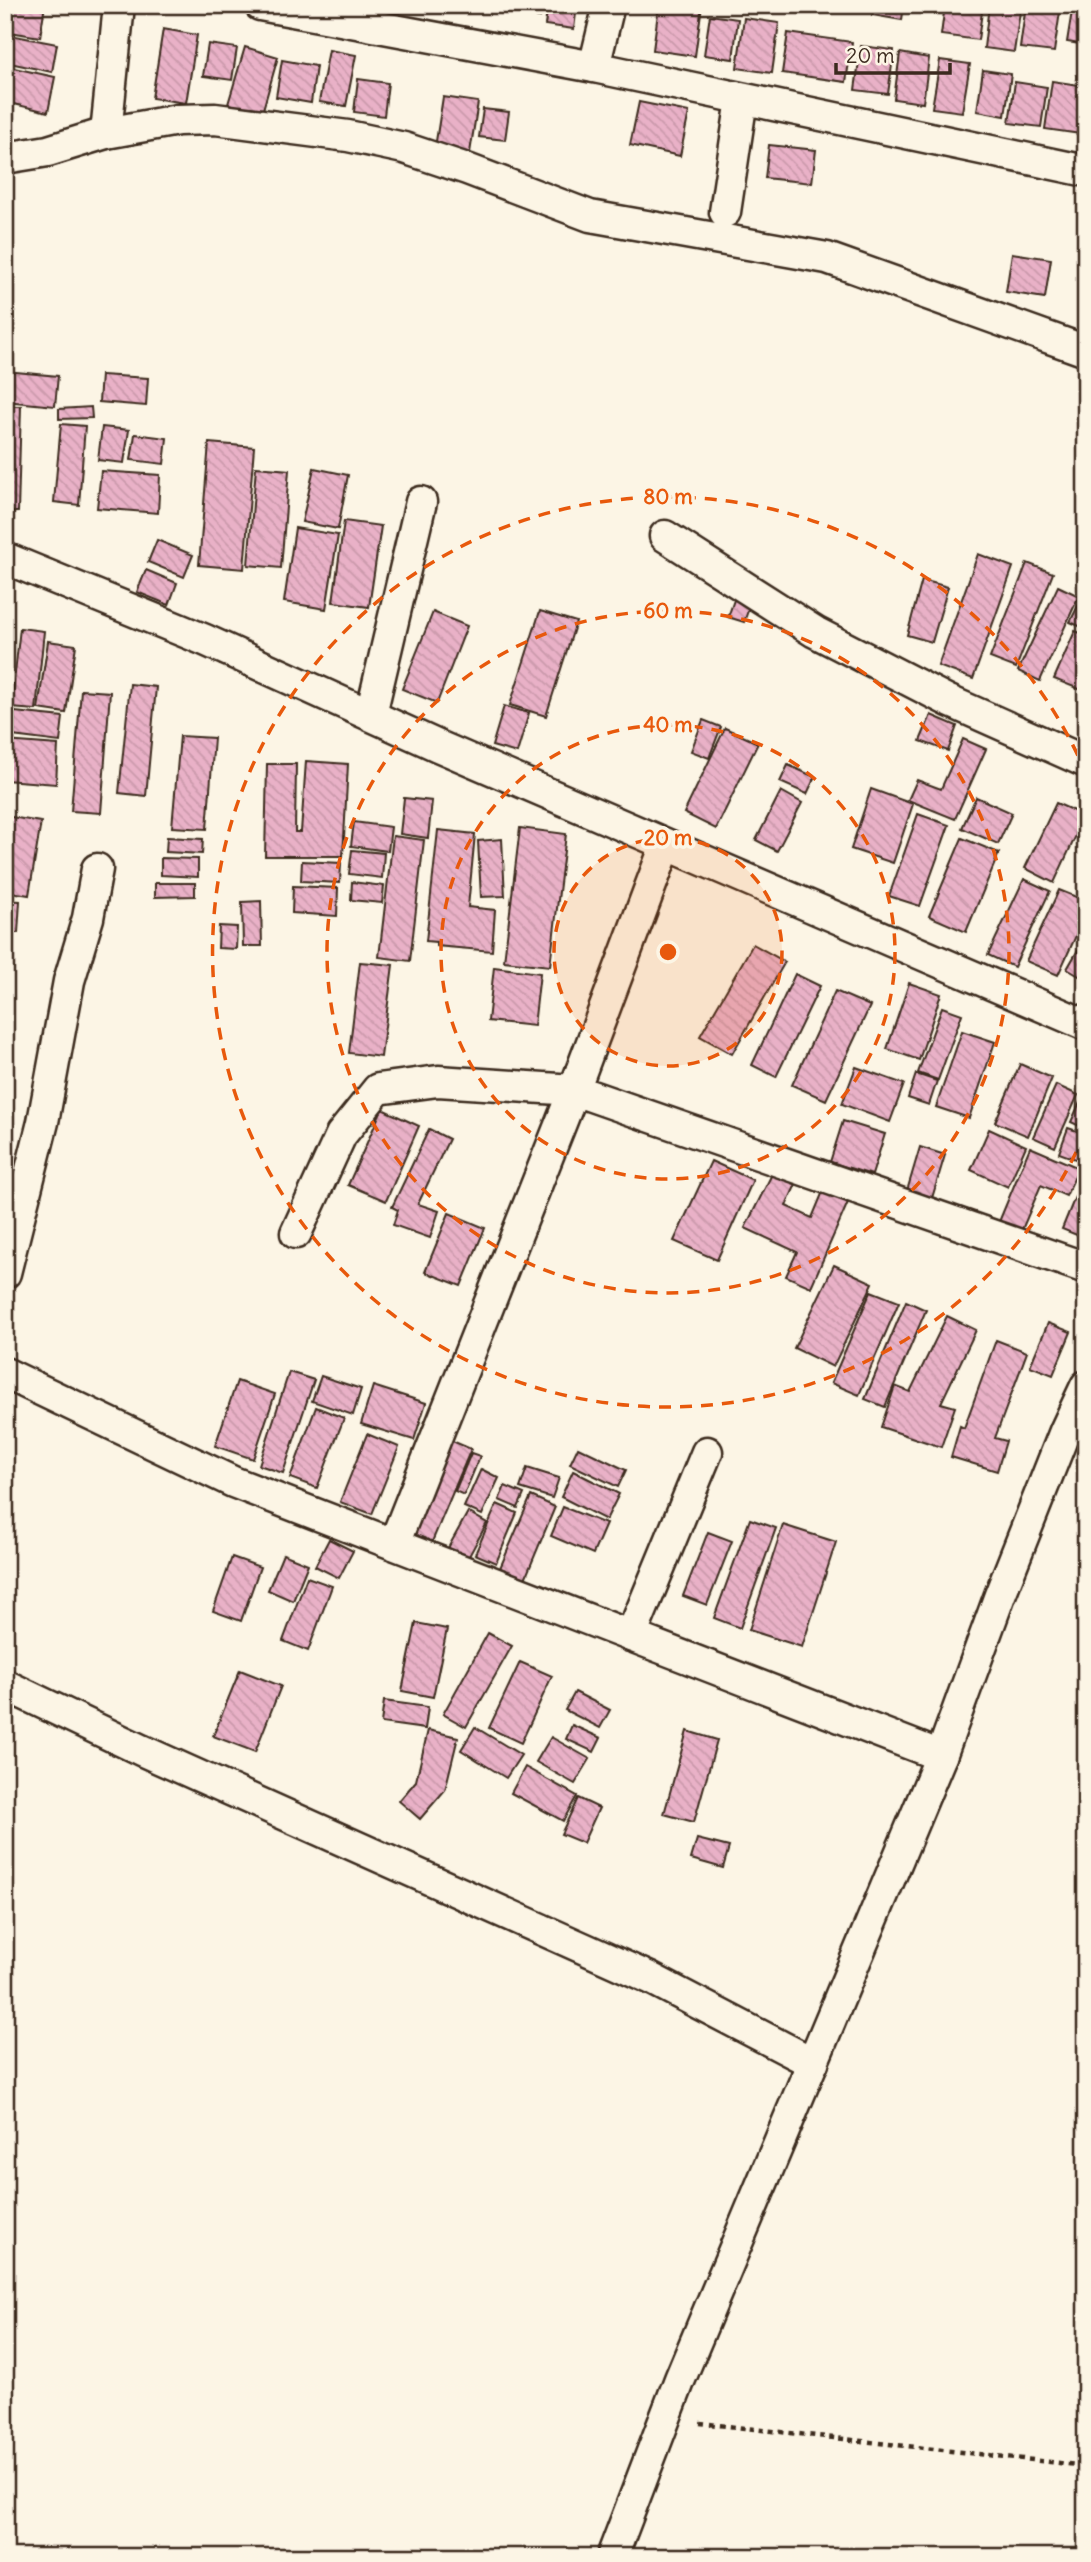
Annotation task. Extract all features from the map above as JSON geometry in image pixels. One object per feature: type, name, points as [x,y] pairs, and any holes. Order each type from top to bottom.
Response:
[{"type":"street","points":[[106,133],[119,5]]},
{"type":"street","points":[[260,5],[594,67],[1086,171]]},
{"type":"street","points":[[594,67],[609,5]]},
{"type":"street","points":[[725,212],[742,99]]},
{"type":"street","points":[[5,158],[48,151],[106,133],[177,120],[215,119],[348,136],[404,148],[590,216],[827,258],[1086,351]]},
{"type":"street","points":[[372,714],[421,502]]},
{"type":"street","points":[[665,536],[815,632],[949,701],[1086,762]]},
{"type":"street","points":[[5,558],[205,640],[438,746],[1086,1025]]},
{"type":"street","points":[[394,1544],[574,1090],[666,845]]},
{"type":"street","points":[[5,1273],[40,1135],[69,981],[88,918],[97,869]]},
{"type":"street","points":[[296,1233],[341,1135],[379,1089],[438,1081],[574,1090],[1086,1268]]},
{"type":"street","points":[[5,1373],[233,1482],[941,1756]]},
{"type":"street","points":[[612,2557],[665,2419],[941,1756],[1005,1582],[1065,1431],[1086,1386]]},
{"type":"street","points":[[631,1636],[707,1452]]},
{"type":"street","points":[[5,1685],[154,1756],[650,1979],[813,2063]]},
{"type":"path","points":[[665,2419],[1086,2466]]},
{"type":"building","points":[[15,5],[45,5],[40,37],[10,32]]},
{"type":"building","points":[[513,5],[541,5],[540,17],[511,13]]},
{"type":"building","points":[[548,5],[577,5],[574,29],[545,25]]},
{"type":"building","points":[[659,5],[702,5],[695,56],[653,50]]},
{"type":"building","points":[[873,5],[904,5],[902,20],[872,15]]},
{"type":"building","points":[[915,5],[941,5],[940,13],[915,9]]},
{"type":"building","points":[[945,5],[983,5],[978,40],[941,35]]},
{"type":"building","points":[[989,5],[1021,5],[1014,52],[984,48]]},
{"type":"building","points":[[1026,5],[1061,5],[1054,52],[1020,48]]},
{"type":"building","points":[[1073,5],[1086,5],[1086,45],[1067,42]]},
{"type":"building","points":[[710,15],[738,19],[733,59],[704,55]]},
{"type":"building","points":[[744,18],[779,23],[772,73],[737,68]]},
{"type":"building","points":[[163,29],[197,35],[186,103],[152,98]]},
{"type":"building","points":[[788,33],[852,42],[846,82],[782,73]]},
{"type":"building","points":[[5,34],[57,44],[52,72],[5,62]]},
{"type":"building","points":[[208,44],[237,48],[232,80],[203,76]]},
{"type":"building","points":[[861,46],[894,50],[888,94],[855,90]]},
{"type":"building","points":[[245,47],[278,57],[262,113],[228,104]]},
{"type":"building","points":[[329,50],[356,55],[346,106],[319,102]]},
{"type":"building","points":[[900,53],[929,58],[923,103],[894,99]]},
{"type":"building","points":[[282,60],[316,66],[311,103],[276,97]]},
{"type":"building","points":[[940,60],[970,64],[962,112],[932,108]]},
{"type":"building","points":[[5,66],[55,77],[48,112],[5,102]]},
{"type":"building","points":[[983,70],[1011,74],[1005,116],[977,111]]},
{"type":"building","points":[[358,79],[388,83],[384,116],[354,112]]},
{"type":"building","points":[[1052,81],[1086,86],[1081,134],[1045,129]]},
{"type":"building","points":[[1015,82],[1047,87],[1041,127],[1009,123]]},
{"type":"building","points":[[443,97],[478,102],[469,159],[434,154]]},
{"type":"building","points":[[639,102],[689,112],[680,156],[630,145]]},
{"type":"building","points":[[483,109],[509,112],[505,140],[479,137]]},
{"type":"building","points":[[769,145],[816,150],[812,183],[765,178]]},
{"type":"building","points":[[1012,253],[1051,259],[1045,298],[1006,292]]},
{"type":"building","points":[[5,371],[58,376],[55,406],[5,401]]},
{"type":"building","points":[[101,375],[148,378],[146,406],[99,402]]},
{"type":"building","points":[[5,406],[21,406],[18,512],[5,512]]},
{"type":"building","points":[[91,407],[92,418],[59,419],[59,409]]},
{"type":"building","points":[[61,424],[85,426],[79,505],[54,502]]},
{"type":"building","points":[[102,427],[129,430],[124,463],[98,460]]},
{"type":"building","points":[[135,434],[167,438],[164,464],[131,460]]},
{"type":"building","points":[[209,443],[254,447],[244,569],[199,565]]},
{"type":"building","points":[[256,467],[289,470],[281,568],[248,565]]},
{"type":"building","points":[[314,468],[348,475],[338,529],[302,522]]},
{"type":"building","points":[[101,471],[160,475],[158,513],[97,508]]},
{"type":"building","points":[[344,521],[381,526],[369,607],[333,602]]},
{"type":"building","points":[[295,528],[338,535],[326,609],[284,602]]},
{"type":"building","points":[[157,540],[193,555],[184,577],[148,562]]},
{"type":"building","points":[[978,554],[1013,567],[973,679],[938,666]]},
{"type":"building","points":[[1027,563],[1053,573],[1016,668],[990,658]]},
{"type":"building","points":[[146,570],[177,583],[169,605],[137,592]]},
{"type":"building","points":[[922,580],[948,587],[932,642],[907,635]]},
{"type":"building","points":[[1058,586],[1079,596],[1040,681],[1018,671]]},
{"type":"building","points":[[1084,594],[1086,595],[1086,629],[1070,622]]},
{"type":"building","points":[[735,597],[751,602],[744,622],[728,617]]},
{"type":"building","points":[[540,611],[576,622],[546,716],[510,705]]},
{"type":"building","points":[[433,612],[467,626],[437,703],[402,689]]},
{"type":"building","points":[[20,628],[44,631],[36,710],[11,708]]},
{"type":"building","points":[[1075,631],[1086,635],[1084,691],[1054,679]]},
{"type":"building","points":[[48,641],[76,645],[66,713],[38,709]]},
{"type":"building","points":[[130,684],[156,687],[146,796],[119,793]]},
{"type":"building","points":[[81,690],[110,692],[101,813],[71,811]]},
{"type":"building","points":[[504,706],[529,713],[517,753],[492,746]]},
{"type":"building","points":[[5,711],[63,717],[60,742],[5,735]]},
{"type":"building","points":[[931,715],[957,726],[948,751],[920,741]]},
{"type":"building","points":[[703,720],[721,727],[709,758],[691,751]]},
{"type":"building","points":[[725,728],[758,743],[716,829],[684,813]]},
{"type":"building","points":[[180,736],[214,738],[207,829],[172,827]]},
{"type":"building","points":[[963,739],[986,749],[955,819],[908,800],[917,780],[941,789]]},
{"type":"building","points":[[5,741],[58,745],[56,784],[5,780]]},
{"type":"building","points":[[306,761],[348,764],[343,856],[265,856],[267,764],[296,764],[295,832],[301,832]]},
{"type":"building","points":[[788,765],[815,777],[807,794],[780,782]]},
{"type":"building","points":[[871,789],[913,804],[893,863],[851,849]]},
{"type":"building","points":[[781,791],[802,803],[777,851],[756,840]]},
{"type":"building","points":[[976,797],[1012,813],[998,844],[962,828]]},
{"type":"building","points":[[404,798],[432,801],[428,838],[400,834]]},
{"type":"building","points":[[1056,803],[1085,816],[1054,883],[1025,868]]},
{"type":"building","points":[[918,814],[949,825],[920,906],[889,896]]},
{"type":"building","points":[[5,816],[41,822],[29,895],[5,891]]},
{"type":"building","points":[[354,822],[391,827],[388,851],[351,846]]},
{"type":"building","points":[[520,828],[566,834],[550,966],[504,961]]},
{"type":"building","points":[[438,830],[475,834],[468,907],[495,910],[492,951],[436,946],[436,942],[426,941]]},
{"type":"building","points":[[393,836],[424,840],[410,961],[379,957]]},
{"type":"building","points":[[167,837],[203,839],[202,854],[166,852]]},
{"type":"building","points":[[962,838],[999,853],[966,932],[929,916]]},
{"type":"building","points":[[502,839],[505,896],[481,897],[478,841]]},
{"type":"building","points":[[352,850],[384,853],[382,878],[349,874]]},
{"type":"building","points":[[161,858],[198,859],[198,877],[161,875]]},
{"type":"building","points":[[302,861],[341,863],[340,883],[301,881]]},
{"type":"building","points":[[1024,879],[1050,891],[1014,967],[988,955]]},
{"type":"building","points":[[352,882],[384,886],[382,903],[351,900]]},
{"type":"building","points":[[155,883],[195,883],[195,896],[155,897]]},
{"type":"building","points":[[293,886],[338,888],[337,916],[292,913]]},
{"type":"building","points":[[1059,890],[1086,901],[1086,914],[1058,975],[1026,961]]},
{"type":"building","points":[[5,900],[20,901],[18,933],[5,933]]},
{"type":"building","points":[[261,901],[262,946],[243,946],[242,902]]},
{"type":"building","points":[[219,926],[237,927],[236,949],[218,948]]},
{"type":"building","points":[[1086,936],[1086,980],[1067,969]]},
{"type":"building","points":[[5,941],[13,942],[5,1013]]},
{"type":"building","points":[[753,944],[785,962],[732,1054],[700,1036]]},
{"type":"building","points":[[360,962],[393,965],[381,1057],[349,1053]]},
{"type":"building","points":[[494,967],[540,973],[534,1026],[488,1021]]},
{"type":"building","points":[[795,974],[820,986],[776,1077],[752,1065]]},
{"type":"building","points":[[909,983],[941,994],[919,1060],[887,1049]]},
{"type":"building","points":[[835,991],[870,1006],[826,1100],[792,1085]]},
{"type":"building","points":[[942,1007],[962,1014],[938,1080],[918,1073]]},
{"type":"building","points":[[962,1031],[995,1042],[969,1118],[936,1107]]},
{"type":"building","points":[[1020,1064],[1052,1078],[1028,1136],[995,1122]]},
{"type":"building","points":[[856,1067],[904,1084],[890,1122],[842,1104]]},
{"type":"building","points":[[916,1074],[937,1081],[929,1105],[908,1098]]},
{"type":"building","points":[[1056,1085],[1078,1095],[1055,1147],[1033,1137]]},
{"type":"building","points":[[1086,1089],[1086,1129],[1071,1122]]},
{"type":"building","points":[[382,1109],[419,1126],[386,1201],[348,1185]]},
{"type":"building","points":[[843,1121],[885,1134],[872,1175],[830,1162]]},
{"type":"building","points":[[1068,1128],[1086,1134],[1084,1162],[1059,1153]]},
{"type":"building","points":[[429,1129],[449,1139],[418,1204],[439,1211],[430,1238],[393,1225],[398,1210],[392,1207]]},
{"type":"building","points":[[989,1129],[1026,1146],[1008,1187],[971,1170]]},
{"type":"building","points":[[920,1147],[945,1155],[929,1208],[904,1201]]},
{"type":"building","points":[[1030,1147],[1079,1168],[1066,1196],[1041,1185],[1018,1239],[996,1229]]},
{"type":"building","points":[[711,1161],[753,1180],[717,1260],[674,1241]]},
{"type":"building","points":[[1086,1170],[1086,1235],[1084,1238],[1062,1229]]},
{"type":"building","points":[[773,1172],[797,1182],[786,1206],[812,1218],[824,1189],[849,1200],[811,1287],[786,1276],[797,1252],[745,1228]]},
{"type":"building","points":[[449,1213],[485,1228],[461,1286],[425,1272]]},
{"type":"building","points":[[834,1265],[873,1283],[833,1367],[794,1348]]},
{"type":"building","points":[[871,1291],[899,1302],[859,1395],[831,1383]]},
{"type":"building","points":[[906,1301],[926,1310],[885,1407],[865,1399]]},
{"type":"building","points":[[947,1316],[976,1330],[941,1403],[955,1407],[941,1447],[881,1427],[895,1386],[910,1392]]},
{"type":"building","points":[[1048,1323],[1071,1332],[1053,1375],[1030,1366]]},
{"type":"building","points":[[996,1340],[1027,1352],[995,1438],[1006,1441],[997,1471],[951,1457],[960,1426],[964,1428]]},
{"type":"building","points":[[289,1372],[314,1380],[283,1473],[259,1465]]},
{"type":"building","points":[[321,1376],[361,1389],[353,1415],[312,1401]]},
{"type":"building","points":[[237,1381],[275,1394],[253,1459],[215,1446]]},
{"type":"building","points":[[373,1386],[426,1403],[414,1440],[361,1424]]},
{"type":"building","points":[[316,1407],[344,1418],[317,1488],[290,1478]]},
{"type":"building","points":[[367,1434],[399,1447],[372,1514],[340,1502]]},
{"type":"building","points":[[443,1437],[471,1449],[432,1542],[405,1530]]},
{"type":"building","points":[[578,1447],[626,1470],[618,1487],[570,1464]]},
{"type":"building","points":[[471,1453],[480,1456],[464,1495],[455,1491]]},
{"type":"building","points":[[527,1468],[559,1478],[552,1498],[520,1488]]},
{"type":"building","points":[[481,1469],[499,1478],[482,1515],[464,1507]]},
{"type":"building","points":[[573,1471],[619,1494],[606,1520],[561,1497]]},
{"type":"building","points":[[505,1486],[524,1494],[518,1508],[499,1500]]},
{"type":"building","points":[[531,1496],[555,1507],[525,1579],[500,1568]]},
{"type":"building","points":[[497,1504],[517,1513],[496,1563],[475,1554]]},
{"type":"building","points":[[563,1507],[606,1524],[593,1554],[551,1536]]},
{"type":"building","points":[[468,1512],[487,1523],[468,1558],[448,1548]]},
{"type":"building","points":[[750,1519],[776,1528],[740,1628],[714,1618]]},
{"type":"building","points":[[783,1525],[836,1542],[802,1647],[749,1630]]},
{"type":"building","points":[[708,1532],[732,1541],[707,1605],[683,1596]]},
{"type":"building","points":[[329,1539],[353,1551],[339,1578],[315,1566]]},
{"type":"building","points":[[283,1554],[308,1564],[293,1601],[268,1590]]},
{"type":"building","points":[[232,1557],[260,1567],[241,1621],[213,1611]]},
{"type":"building","points":[[307,1577],[332,1586],[308,1651],[283,1641]]},
{"type":"building","points":[[416,1623],[447,1629],[433,1697],[402,1691]]},
{"type":"building","points":[[488,1633],[512,1646],[466,1727],[443,1714]]},
{"type":"building","points":[[520,1662],[552,1676],[521,1743],[489,1728]]},
{"type":"building","points":[[240,1670],[281,1686],[255,1752],[213,1736]]},
{"type":"building","points":[[575,1692],[610,1710],[600,1728],[565,1710]]},
{"type":"building","points":[[384,1701],[428,1707],[425,1729],[381,1723]]},
{"type":"building","points":[[572,1725],[601,1738],[594,1752],[566,1739]]},
{"type":"building","points":[[475,1727],[521,1755],[506,1778],[461,1750]]},
{"type":"building","points":[[428,1730],[458,1737],[445,1790],[420,1819],[399,1801],[416,1781]]},
{"type":"building","points":[[687,1731],[717,1740],[694,1822],[664,1814]]},
{"type":"building","points":[[551,1737],[590,1759],[575,1784],[536,1762]]},
{"type":"building","points":[[525,1767],[577,1796],[563,1821],[511,1793]]},
{"type":"building","points":[[578,1798],[599,1808],[583,1843],[561,1834]]},
{"type":"building","points":[[697,1839],[729,1847],[723,1868],[691,1859]]}]
